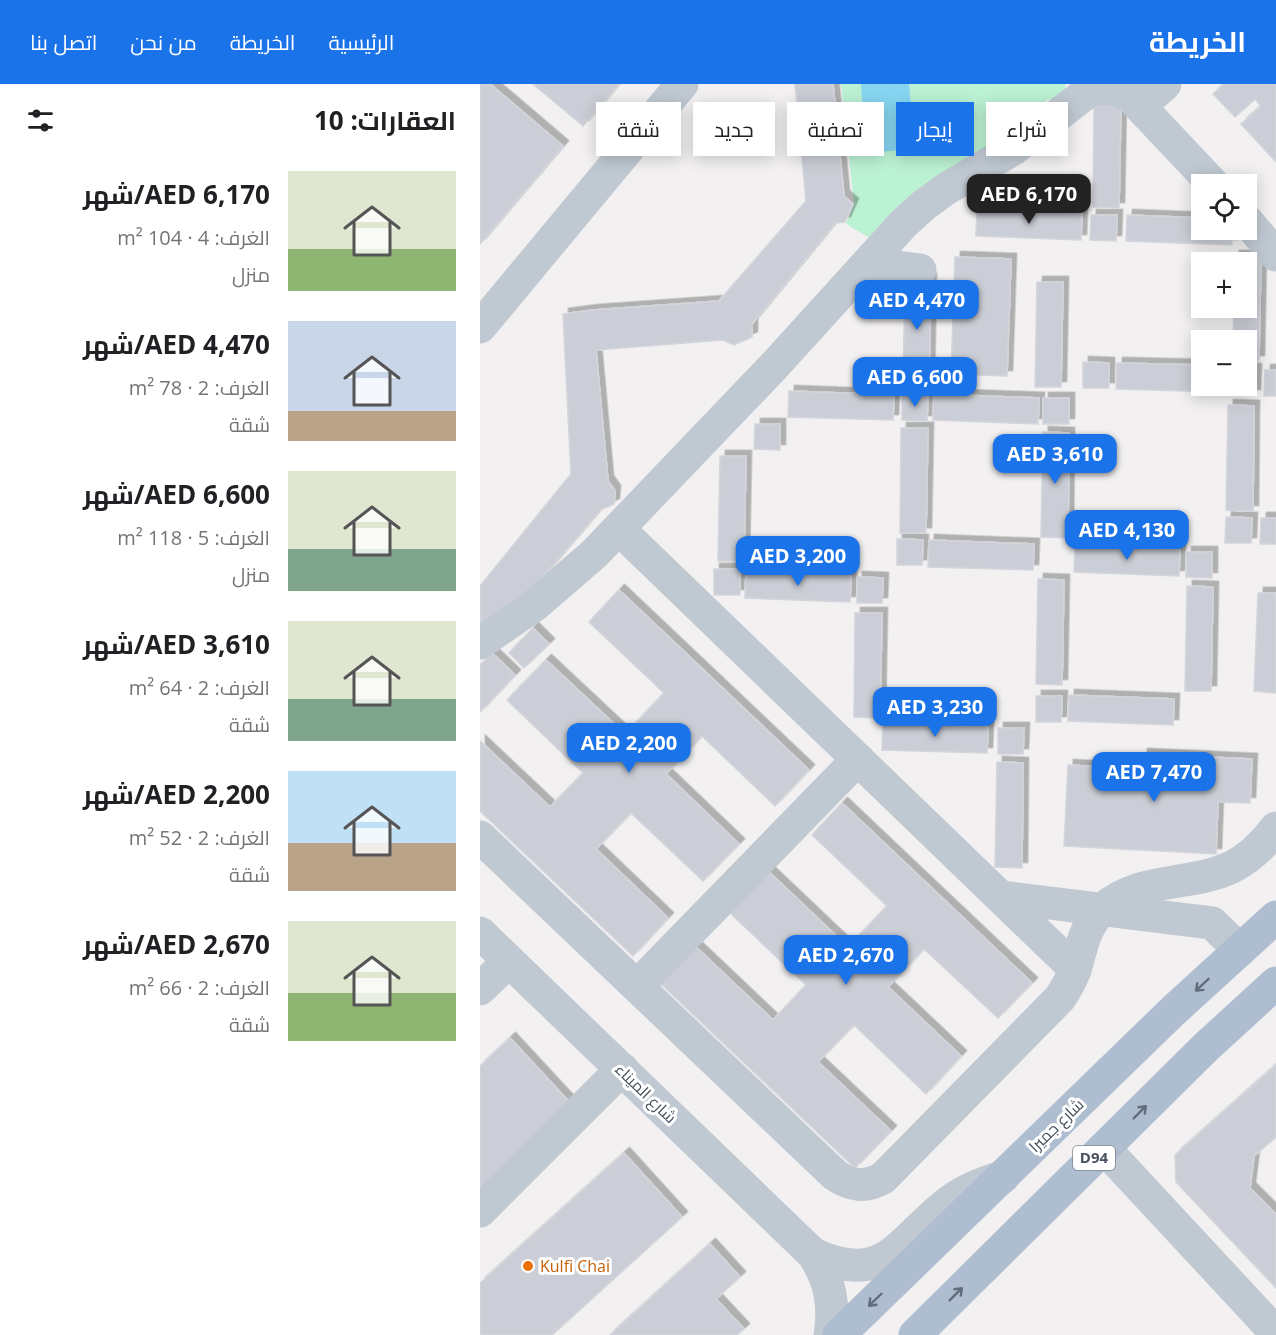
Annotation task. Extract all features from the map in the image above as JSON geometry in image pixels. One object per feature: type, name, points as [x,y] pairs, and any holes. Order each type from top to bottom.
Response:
[{"type":"main road","name":"شارع جميرا","points":[[839,1335],[1173,1011],[1276,917]]},
{"type":"main road","name":"D94","points":[[915,1335],[1206,1047],[1276,983]]},
{"type":"street","points":[[483,318],[682,84]]},
{"type":"street","points":[[1141,105],[1165,84]]},
{"type":"street","points":[[480,643],[558,586],[619,530],[766,375],[904,223],[946,189],[1015,148],[1089,91],[1102,88],[1116,89],[1129,95],[1141,105],[1204,174]]},
{"type":"street","points":[[1257,233],[1276,255]]},
{"type":"street","points":[[868,263],[920,270]]},
{"type":"street","points":[[619,530],[1075,969]]},
{"type":"street","points":[[637,986],[858,759]]},
{"type":"street","points":[[480,837],[835,1175],[843,1181],[864,1185],[883,1178],[1048,1011],[1069,984],[1083,937],[1102,910],[1116,899],[1149,885],[1214,874],[1232,867],[1256,850],[1276,828]]},
{"type":"street","points":[[1212,924],[1214,893],[1232,867]]},
{"type":"street","points":[[1001,897],[1212,924],[1240,950]]},
{"type":"street","points":[[480,989],[490,950]]},
{"type":"street","name":"شارع الميناء","points":[[490,950],[622,1070],[813,1254]]},
{"type":"street","points":[[480,1211],[622,1070]]},
{"type":"street","points":[[1104,1148],[1276,1333]]},
{"type":"street","points":[[813,1254],[831,1262],[845,1264],[858,1265],[879,1261],[898,1250],[942,1207],[956,1197],[971,1188],[1003,1177]]},
{"type":"street","points":[[813,1254],[830,1289],[833,1320],[830,1335]]},
{"type":"green space","points":[[841,84],[1065,84],[1066,98],[1046,100],[1046,102],[986,102],[986,156],[997,156],[880,244],[846,224],[854,203],[849,156],[884,156],[884,102],[843,102]]},
{"type":"water","points":[[861,84],[909,84],[911,102],[896,102],[896,151],[884,152],[884,102],[862,102]]},
{"type":"building","points":[[480,84],[490,84],[563,146],[480,244]]},
{"type":"building","points":[[533,84],[619,84],[604,102],[596,102],[596,111],[583,126]]},
{"type":"building","points":[[795,84],[833,84],[835,102],[797,102]]},
{"type":"building","points":[[1224,84],[1276,84],[1276,162],[1241,124],[1261,106],[1255,99],[1235,117],[1213,94]]},
{"type":"building","points":[[1094,102],[1121,103],[1119,208],[1093,207]]},
{"type":"building","points":[[802,156],[840,156],[844,196],[853,204],[845,222],[835,223],[752,324],[752,337],[734,345],[723,340],[596,350],[608,481],[615,491],[614,504],[600,510],[516,608],[480,622],[480,586],[571,474],[563,314],[719,301],[806,201]]},
{"type":"building","points":[[977,210],[1082,214],[1081,240],[976,236]]},
{"type":"building","points":[[1091,215],[1117,215],[1116,241],[1090,240]]},
{"type":"building","points":[[1127,215],[1191,218],[1191,240],[1232,240],[1232,245],[1126,241]]},
{"type":"building","points":[[1257,256],[1261,256],[1259,361],[1257,361],[1257,330],[1233,330],[1234,318],[1257,318]]},
{"type":"building","points":[[955,257],[1011,259],[1007,376],[951,374]]},
{"type":"building","points":[[905,279],[931,279],[929,384],[903,383]]},
{"type":"building","points":[[1037,282],[1063,282],[1061,387],[1035,387]]},
{"type":"building","points":[[1083,362],[1109,363],[1109,388],[1083,388]]},
{"type":"building","points":[[1117,363],[1191,365],[1191,391],[1116,389]]},
{"type":"building","points":[[1265,370],[1276,370],[1276,396],[1264,396]]},
{"type":"building","points":[[789,391],[894,395],[893,420],[788,417]]},
{"type":"building","points":[[934,394],[1039,398],[1038,424],[933,420]]},
{"type":"building","points":[[902,395],[928,395],[927,421],[902,420]]},
{"type":"building","points":[[1043,398],[1069,398],[1069,424],[1043,424]]},
{"type":"building","points":[[1228,405],[1254,406],[1253,511],[1226,510]]},
{"type":"building","points":[[755,424],[780,424],[780,450],[754,449]]},
{"type":"building","points":[[901,428],[928,428],[926,533],[900,533]]},
{"type":"building","points":[[1043,432],[1069,433],[1068,538],[1041,537]]},
{"type":"building","points":[[720,456],[746,456],[744,561],[718,561]]},
{"type":"building","points":[[1226,517],[1252,518],[1251,543],[1225,543]]},
{"type":"building","points":[[1261,518],[1276,518],[1276,544],[1260,544]]},
{"type":"building","points":[[897,539],[923,540],[922,565],[897,565]]},
{"type":"building","points":[[929,540],[1034,544],[1033,570],[928,567]]},
{"type":"building","points":[[1075,546],[1180,550],[1179,576],[1074,572]]},
{"type":"building","points":[[1186,552],[1212,552],[1212,578],[1186,577]]},
{"type":"building","points":[[714,569],[740,569],[740,595],[714,595]]},
{"type":"building","points":[[746,572],[851,576],[850,602],[745,598]]},
{"type":"building","points":[[857,577],[883,578],[882,603],[857,603]]},
{"type":"building","points":[[1038,579],[1064,580],[1062,685],[1036,684]]},
{"type":"building","points":[[1187,586],[1213,587],[1211,691],[1185,691]]},
{"type":"building","points":[[619,590],[809,770],[775,806],[702,736],[666,774],[739,844],[703,881],[631,813],[596,849],[668,918],[633,956],[480,811],[480,741],[550,807],[583,773],[507,700],[546,660],[625,734],[664,693],[589,622]]},
{"type":"building","points":[[1258,593],[1276,593],[1276,693],[1254,691]]},
{"type":"building","points":[[855,613],[882,613],[880,718],[854,717]]},
{"type":"building","points":[[533,628],[549,644],[524,668],[509,653]]},
{"type":"building","points":[[492,653],[515,675],[480,712],[480,665]]},
{"type":"building","points":[[1069,695],[1174,699],[1173,725],[1068,721]]},
{"type":"building","points":[[1036,696],[1062,696],[1061,722],[1036,722]]},
{"type":"building","points":[[883,724],[988,727],[987,753],[882,750]]},
{"type":"building","points":[[998,728],[1024,728],[1023,754],[998,754]]},
{"type":"building","points":[[1142,754],[1252,759],[1250,803],[1218,802],[1216,854],[1064,846],[1068,765],[1142,769]]},
{"type":"building","points":[[997,762],[1023,763],[1022,868],[995,867]]},
{"type":"building","points":[[842,803],[1032,983],[998,1018],[924,949],[888,987],[961,1056],[926,1094],[854,1025],[818,1062],[891,1131],[855,1168],[661,984],[696,947],[773,1020],[806,985],[730,913],[769,872],[848,947],[887,906],[812,835]]},
{"type":"building","points":[[510,1038],[573,1106],[480,1192],[480,1066]]},
{"type":"building","points":[[1276,1065],[1276,1137],[1254,1156],[1250,1188],[1276,1214],[1276,1288],[1176,1182],[1175,1155]]},
{"type":"building","points":[[624,1153],[682,1217],[552,1335],[480,1335],[480,1283]]},
{"type":"building","points":[[710,1244],[740,1277],[716,1299],[744,1329],[737,1335],[610,1335]]},
{"type":"place","name":"Kulfi Chai","points":[[528,1266]]}]
